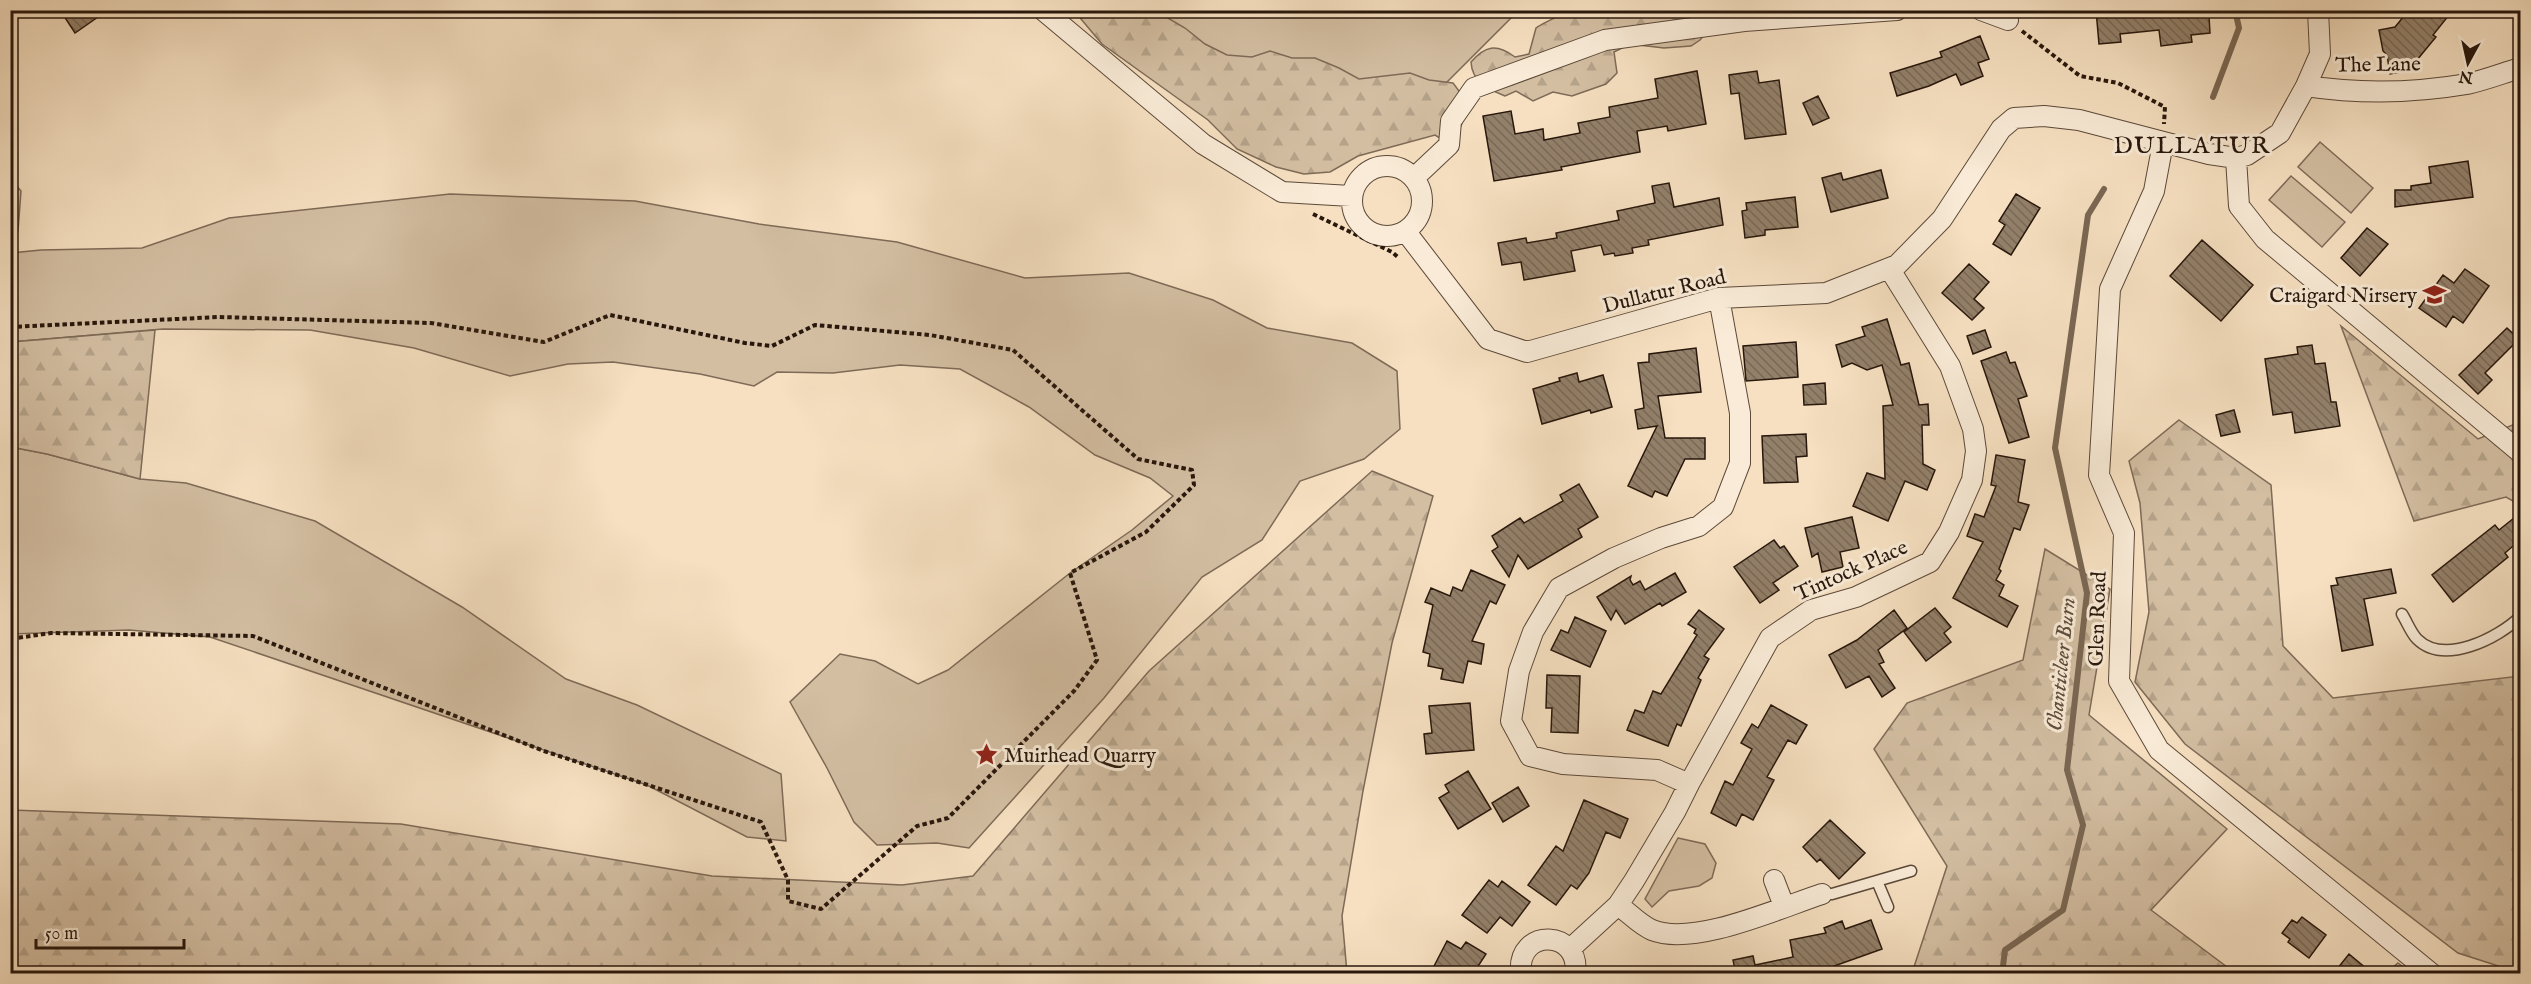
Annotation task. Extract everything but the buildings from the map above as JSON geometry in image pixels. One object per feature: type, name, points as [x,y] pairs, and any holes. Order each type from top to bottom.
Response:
[{"type":"street","points":[[1043,10],[1203,144],[1282,192],[1351,196]]},
{"type":"street","points":[[1414,178],[1449,145],[1451,121],[1474,88],[1605,40],[1744,21],[1897,10]]},
{"type":"street","points":[[1981,10],[2008,20]]},
{"type":"street","points":[[2163,143],[2236,158],[2247,155],[2280,133],[2306,86],[2320,54],[2318,10]]},
{"type":"street","name":"The Lane","points":[[2306,86],[2342,92],[2383,92],[2468,84],[2520,68]]},
{"type":"street","name":"Dullatur Road","points":[[1406,232],[1488,339],[1527,352],[1719,298],[1826,293],[1897,265],[1942,219],[2001,129],[2014,118],[2044,116],[2079,120],[2163,143]]},
{"type":"street","name":"Glen Road","points":[[2163,143],[2154,191],[2110,289],[2099,475],[2124,533],[2119,681],[2159,750],[2432,974]]},
{"type":"street","points":[[2236,158],[2239,206],[2265,239],[2520,452]]},
{"type":"street","points":[[1392,166],[1400,168],[1414,178],[1422,194],[1422,208],[1416,221],[1406,232],[1382,236],[1373,234],[1358,222],[1353,214],[1351,196],[1354,186],[1364,174],[1374,168],[1392,166]]},
{"type":"street","name":"Tintock Place","points":[[1570,949],[1618,905],[1675,812],[1770,639],[1811,610],[1856,597],[1930,562],[1949,532],[1972,480],[1976,451],[1973,429],[1950,366],[1889,268]]},
{"type":"street","points":[[1689,784],[1658,770],[1563,764],[1530,756],[1511,721],[1519,671],[1533,632],[1559,588],[1614,558],[1661,538],[1699,526],[1723,507],[1740,463],[1740,413],[1719,298]]},
{"type":"street","points":[[1774,880],[1784,906]]},
{"type":"street","points":[[1618,905],[1651,930],[1680,934],[1708,932],[1822,894]]},
{"type":"street","points":[[1521,974],[1520,961],[1527,947],[1541,939],[1557,939],[1570,949],[1576,963],[1575,974]]},
{"type":"lane","points":[[2402,614],[2416,638],[2436,650],[2449,650],[2496,634],[2520,617]]},
{"type":"lane","points":[[1822,894],[1832,894],[1911,871]]},
{"type":"lane","points":[[1877,881],[1888,907]]},
{"type":"path","points":[[2008,20],[2080,76],[2118,83],[2164,107],[2163,143]]},
{"type":"path","points":[[10,327],[219,317],[408,322],[431,323],[544,342],[610,315],[745,343],[772,346],[815,325],[930,335],[1013,350],[1138,459],[1192,470],[1194,485],[1146,532],[1070,573],[1097,660],[1074,691],[948,818],[917,826],[821,909],[788,901],[788,880],[761,822],[544,751],[253,636],[51,633],[10,639]]},
{"type":"green space","points":[[1070,11],[1518,11],[1401,128],[1279,148]]},
{"type":"green space","points":[[1082,11],[1156,11],[1185,28],[1205,44],[1227,55],[1252,57],[1270,51],[1292,58],[1315,58],[1359,79],[1410,73],[1429,80],[1453,83],[1464,104],[1462,124],[1454,139],[1443,140],[1435,135],[1358,156],[1330,172],[1304,174],[1276,167],[1237,149],[1208,120],[1102,44],[1081,19]]},
{"type":"green space","points":[[1564,11],[1688,11],[1692,16],[1713,13],[1718,20],[1700,40],[1691,46],[1664,48],[1630,44],[1614,52],[1617,73],[1606,84],[1572,96],[1553,92],[1533,101],[1516,91],[1505,96],[1482,84],[1474,75],[1471,62],[1481,52],[1491,48],[1502,50],[1515,57],[1529,54],[1536,28]]},
{"type":"green space","points":[[2320,142],[2373,188],[2351,213],[2298,167]]},
{"type":"green space","points":[[2291,176],[2345,222],[2322,247],[2269,200]]},
{"type":"green space","points":[[10,178],[21,191],[18,231],[11,233]]},
{"type":"green space","points":[[450,194],[635,201],[759,224],[897,242],[1025,278],[1129,273],[1213,300],[1267,328],[1352,343],[1397,371],[1400,429],[1364,459],[1300,481],[1262,540],[1202,577],[1104,698],[969,848],[937,843],[877,845],[854,822],[790,702],[840,654],[875,661],[918,684],[948,670],[1070,573],[1132,530],[1173,496],[1150,478],[1095,455],[1029,407],[960,369],[900,365],[833,373],[777,372],[754,386],[700,374],[613,362],[568,364],[510,376],[414,348],[310,330],[163,329],[11,342],[11,253],[41,250],[142,248],[229,218]]},
{"type":"green space","points":[[2341,326],[2478,439],[2520,422],[2520,505],[2506,497],[2414,521]]},
{"type":"green space","points":[[155,330],[140,479],[47,454],[11,447],[11,342]]},
{"type":"green space","points":[[2179,420],[2271,485],[2283,646],[2333,698],[2520,676],[2520,973],[2458,953],[2185,744],[2135,682],[2149,612],[2140,503],[2129,461]]},
{"type":"green space","points":[[10,447],[47,454],[140,479],[186,483],[315,521],[462,607],[566,679],[637,705],[781,774],[786,841],[747,837],[647,785],[210,637],[129,630],[11,634]]},
{"type":"green space","points":[[1372,471],[1433,496],[1392,643],[1363,791],[1342,916],[1347,973],[11,973],[11,810],[401,824],[712,876],[902,885],[973,876],[1149,671]]},
{"type":"green space","points":[[2045,549],[2110,589],[2089,715],[2227,829],[2151,910],[2235,973],[1908,973],[1913,970],[1947,866],[1874,749],[1907,703],[2023,660]]},
{"type":"green space","points":[[1678,838],[1705,844],[1716,863],[1712,878],[1699,886],[1669,891],[1652,907],[1645,899]]},
{"type":"green space","points":[[2398,963],[2411,973],[2386,973]]},
{"type":"waterway","name":"Chanticleer Burn","points":[[2213,97],[2239,28],[2235,10]]},
{"type":"waterway","name":"Chanticleer Burn","points":[[2002,974],[2005,950],[2063,910],[2083,825],[2067,770],[2087,593],[2055,448],[2088,215],[2104,189]]},
{"type":"place","name":"Craigard Nirsery","points":[[2435,295]]},
{"type":"place","name":"Muirhead Quarry","points":[[986,755]]},
{"type":"district","name":"DULLATUR","points":[[2192,145]]}]
